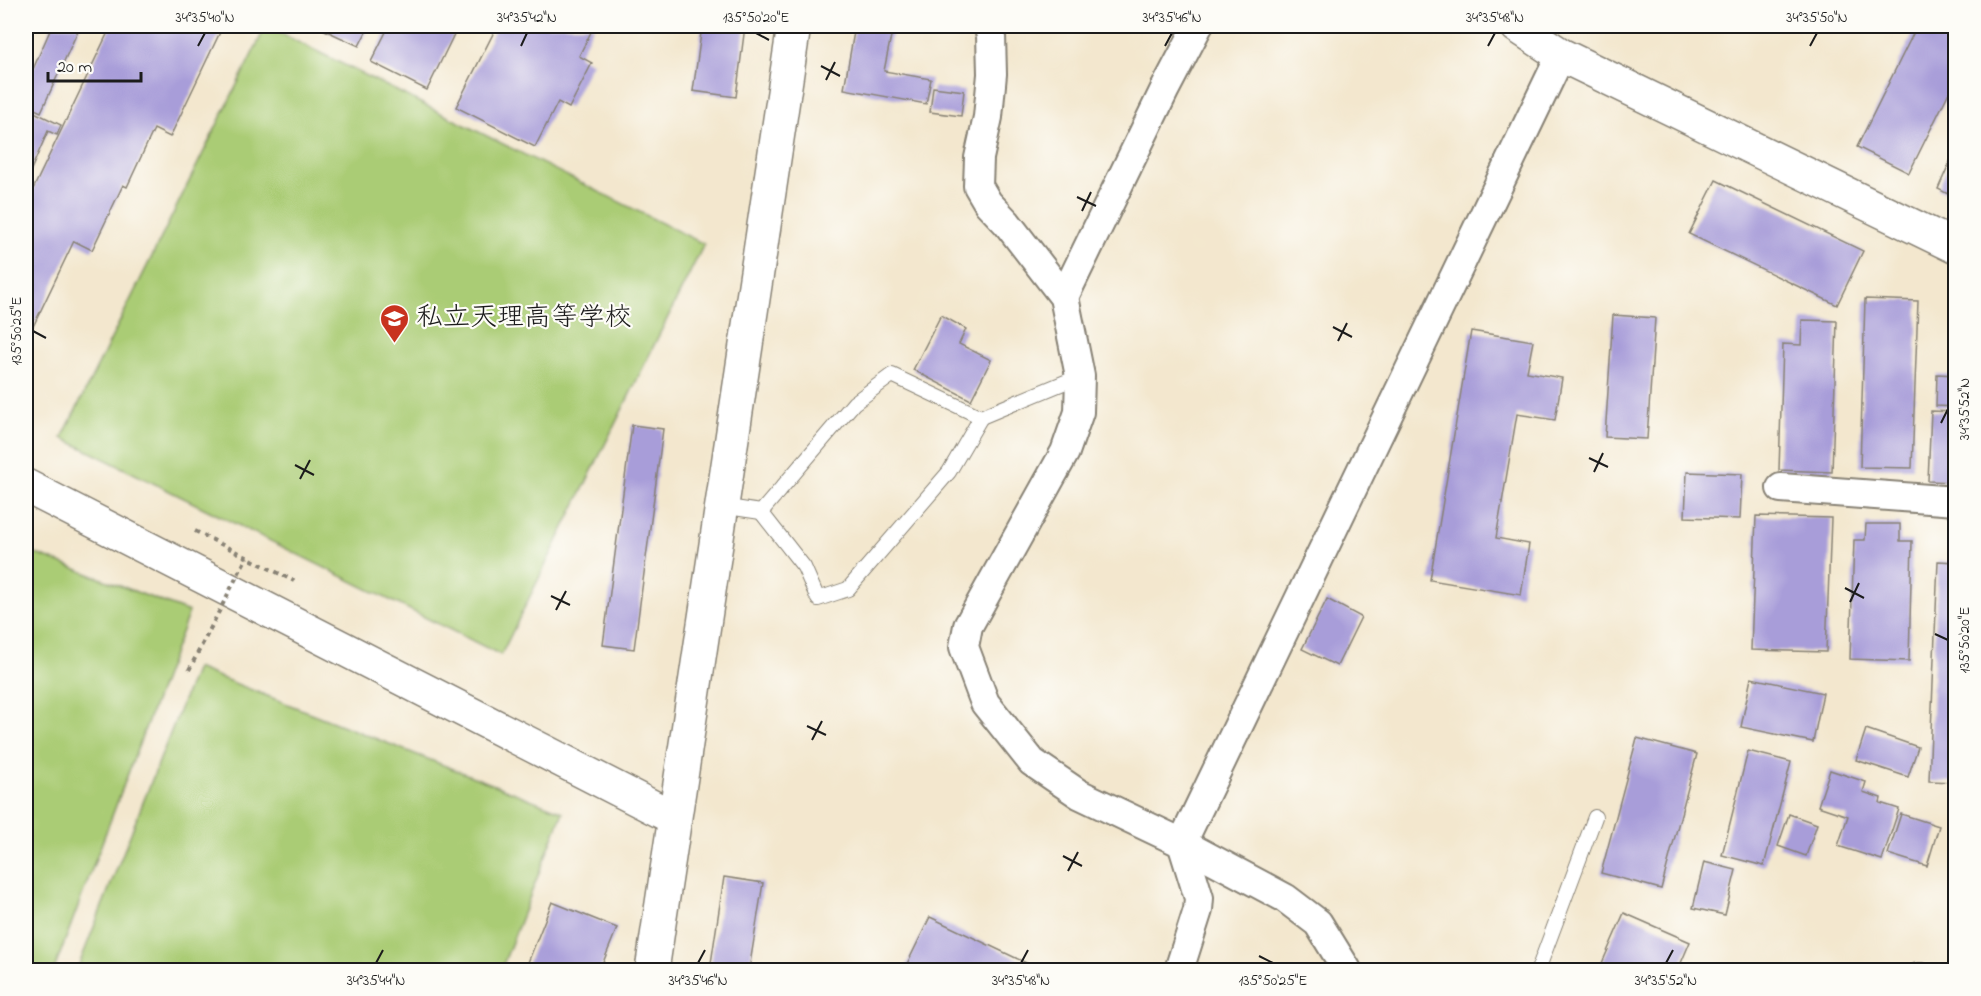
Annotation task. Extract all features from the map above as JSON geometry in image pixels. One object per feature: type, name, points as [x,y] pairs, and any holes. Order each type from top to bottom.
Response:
[{"type":"street","points":[[652,970],[794,26]]},
{"type":"street","points":[[988,26],[991,35],[992,74],[988,117],[979,158],[978,186],[988,203],[1007,223],[1064,297],[1080,376],[1079,412],[1065,452],[968,626],[964,646],[985,703],[1032,762],[1079,794],[1182,843],[1285,898],[1318,923],[1347,970]]},
{"type":"street","points":[[1064,297],[1198,26]]},
{"type":"street","points":[[1517,26],[1561,55],[1956,247]]},
{"type":"street","points":[[1179,970],[1198,910],[1199,898],[1182,843],[1561,55]]},
{"type":"street","points":[[26,486],[674,818]]},
{"type":"street","points":[[1781,488],[1956,501]]},
{"type":"lane","points":[[761,513],[855,402],[892,375],[981,417]]},
{"type":"lane","points":[[721,506],[761,513],[804,567],[818,599],[849,589],[949,472],[981,417],[1080,376]]},
{"type":"lane","points":[[1538,970],[1595,817]]},
{"type":"path","points":[[195,531],[294,581]]},
{"type":"path","points":[[189,670],[247,557]]},
{"type":"green space","name":"私立天理高等学校","points":[[266,26],[704,244],[501,655],[62,438]]},
{"type":"green space","points":[[26,550],[189,612],[54,970],[26,970]]},
{"type":"green space","points":[[196,668],[563,812],[501,970],[77,970]]},
{"type":"building","points":[[52,26],[80,26],[41,112],[26,105],[26,85]]},
{"type":"building","points":[[111,26],[223,26],[170,137],[154,129],[127,187],[123,185],[92,250],[74,241],[28,337],[26,336],[26,204]]},
{"type":"building","points":[[316,26],[369,26],[359,46]]},
{"type":"building","points":[[389,26],[458,26],[427,90],[371,62]]},
{"type":"building","points":[[497,26],[594,26],[579,56],[592,63],[569,108],[558,102],[535,147],[456,107]]},
{"type":"building","points":[[702,26],[745,26],[736,97],[693,91]]},
{"type":"building","points":[[855,26],[892,31],[884,71],[931,79],[926,104],[844,89]]},
{"type":"building","points":[[1917,26],[1956,26],[1956,78],[1909,173],[1857,147]]},
{"type":"building","points":[[933,87],[964,91],[961,116],[930,112]]},
{"type":"building","points":[[26,108],[61,125],[57,135],[48,131],[26,181]]},
{"type":"building","points":[[1956,148],[1956,198],[1938,189]]},
{"type":"building","points":[[1716,180],[1863,251],[1837,305],[1689,234]]},
{"type":"building","points":[[1865,299],[1918,301],[1912,468],[1860,467]]},
{"type":"building","points":[[941,315],[966,329],[959,344],[991,360],[971,400],[913,370]]},
{"type":"building","points":[[1613,315],[1655,318],[1647,439],[1605,437]]},
{"type":"building","points":[[1802,320],[1837,321],[1832,472],[1779,470],[1783,344],[1801,345]]},
{"type":"building","points":[[1471,331],[1533,341],[1527,372],[1562,378],[1555,420],[1517,414],[1496,538],[1529,544],[1521,595],[1430,580]]},
{"type":"building","points":[[1937,374],[1956,375],[1956,407],[1936,406]]},
{"type":"building","points":[[1931,411],[1956,412],[1956,482],[1928,481]]},
{"type":"building","points":[[632,425],[663,429],[634,649],[603,645]]},
{"type":"building","points":[[1687,472],[1742,474],[1740,519],[1685,517]]},
{"type":"building","points":[[1756,516],[1831,518],[1826,652],[1751,650]]},
{"type":"building","points":[[1866,524],[1900,524],[1900,541],[1912,541],[1909,661],[1850,659],[1854,540],[1865,540]]},
{"type":"building","points":[[1938,561],[1956,562],[1956,782],[1929,781]]},
{"type":"building","points":[[1327,599],[1361,617],[1337,666],[1302,649]]},
{"type":"building","points":[[1751,678],[1823,693],[1813,742],[1741,727]]},
{"type":"building","points":[[1866,729],[1918,747],[1908,777],[1856,760]]},
{"type":"building","points":[[1637,738],[1697,754],[1661,889],[1601,873]]},
{"type":"building","points":[[1748,751],[1791,762],[1764,866],[1722,855]]},
{"type":"building","points":[[1830,770],[1866,782],[1863,792],[1881,798],[1880,803],[1899,809],[1882,860],[1838,846],[1848,816],[1818,806]]},
{"type":"building","points":[[1789,814],[1817,824],[1806,856],[1778,846]]},
{"type":"building","points":[[1901,814],[1939,826],[1927,866],[1888,854]]},
{"type":"building","points":[[1704,862],[1736,870],[1725,915],[1693,908]]},
{"type":"building","points":[[724,877],[763,883],[749,970],[710,970]]},
{"type":"building","points":[[552,902],[617,928],[600,970],[525,970]]},
{"type":"building","points":[[1624,913],[1690,942],[1678,970],[1599,970]]},
{"type":"building","points":[[930,917],[1041,970],[904,970]]},
{"type":"place","name":"私立天理高等学校","points":[[395,344]]}]
